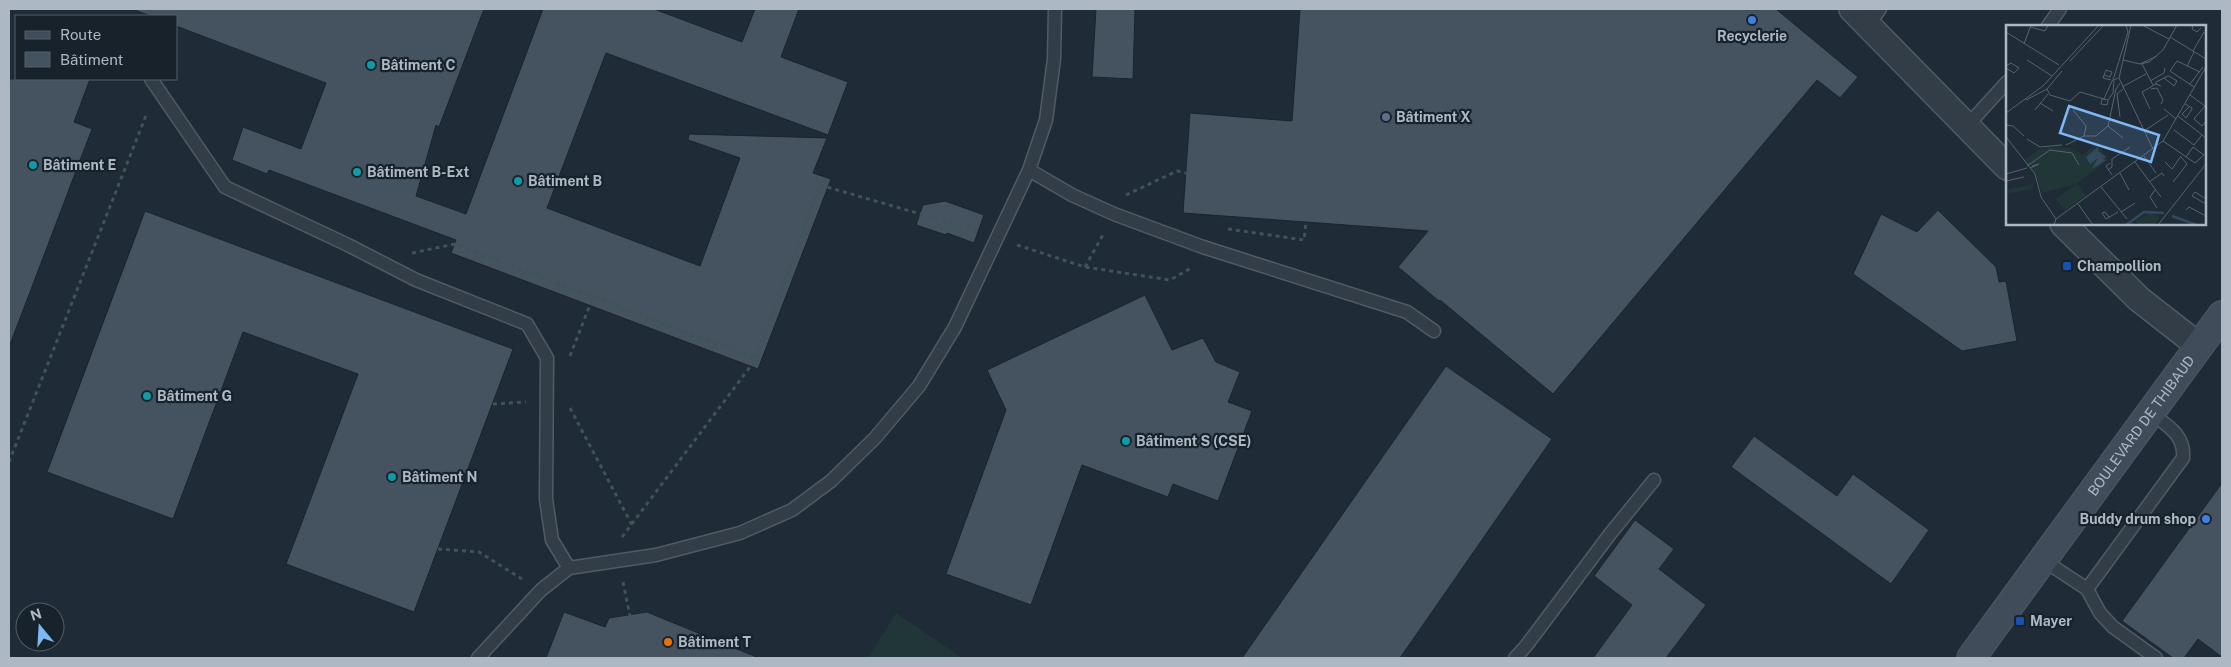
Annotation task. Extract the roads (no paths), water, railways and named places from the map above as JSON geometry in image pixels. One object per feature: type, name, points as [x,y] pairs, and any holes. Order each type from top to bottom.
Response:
[{"type":"street","points":[[1867,14],[1967,126],[2006,166]]},
{"type":"street","points":[[2065,225],[2138,300],[2199,346]]},
{"type":"street","name":"BOULEVARD DE THIBAUD","points":[[1971,658],[2222,315]]},
{"type":"lane","points":[[478,658],[541,590],[568,568],[656,555],[740,533],[792,510],[831,481],[875,438],[919,386],[955,328],[1029,170],[1046,120],[1054,59],[1055,9]]},
{"type":"lane","points":[[2049,25],[2060,9]]},
{"type":"lane","points":[[154,83],[225,187],[348,245],[416,280],[527,324],[547,358],[546,499],[552,540],[568,568]]},
{"type":"lane","points":[[1967,126],[2006,83]]},
{"type":"lane","points":[[1029,170],[1089,203],[1203,248],[1407,312],[1434,331]]},
{"type":"lane","points":[[2086,589],[2182,458],[2184,447],[2180,436],[2151,413]]},
{"type":"lane","points":[[1515,658],[1654,480]]},
{"type":"lane","points":[[2043,560],[2086,589],[2100,613],[2113,627],[2156,658]]},
{"type":"place","name":"Recyclerie","points":[[1752,20]]},
{"type":"place","name":"Bâtiment C","points":[[371,65]]},
{"type":"place","name":"Bâtiment X","points":[[1386,117]]},
{"type":"place","name":"Bâtiment E","points":[[33,165]]},
{"type":"place","name":"Bâtiment B-Ext","points":[[357,172]]},
{"type":"place","name":"Bâtiment B","points":[[518,181]]},
{"type":"place","name":"Champollion","points":[[2067,266]]},
{"type":"place","name":"Bâtiment G","points":[[147,396]]},
{"type":"place","name":"Bâtiment S (CSE)","points":[[1126,441]]},
{"type":"place","name":"Bâtiment N","points":[[392,477]]},
{"type":"place","name":"Buddy drum shop","points":[[2206,519]]},
{"type":"place","name":"Mayer","points":[[2020,621]]},
{"type":"place","name":"Bâtiment T","points":[[668,642]]}]
